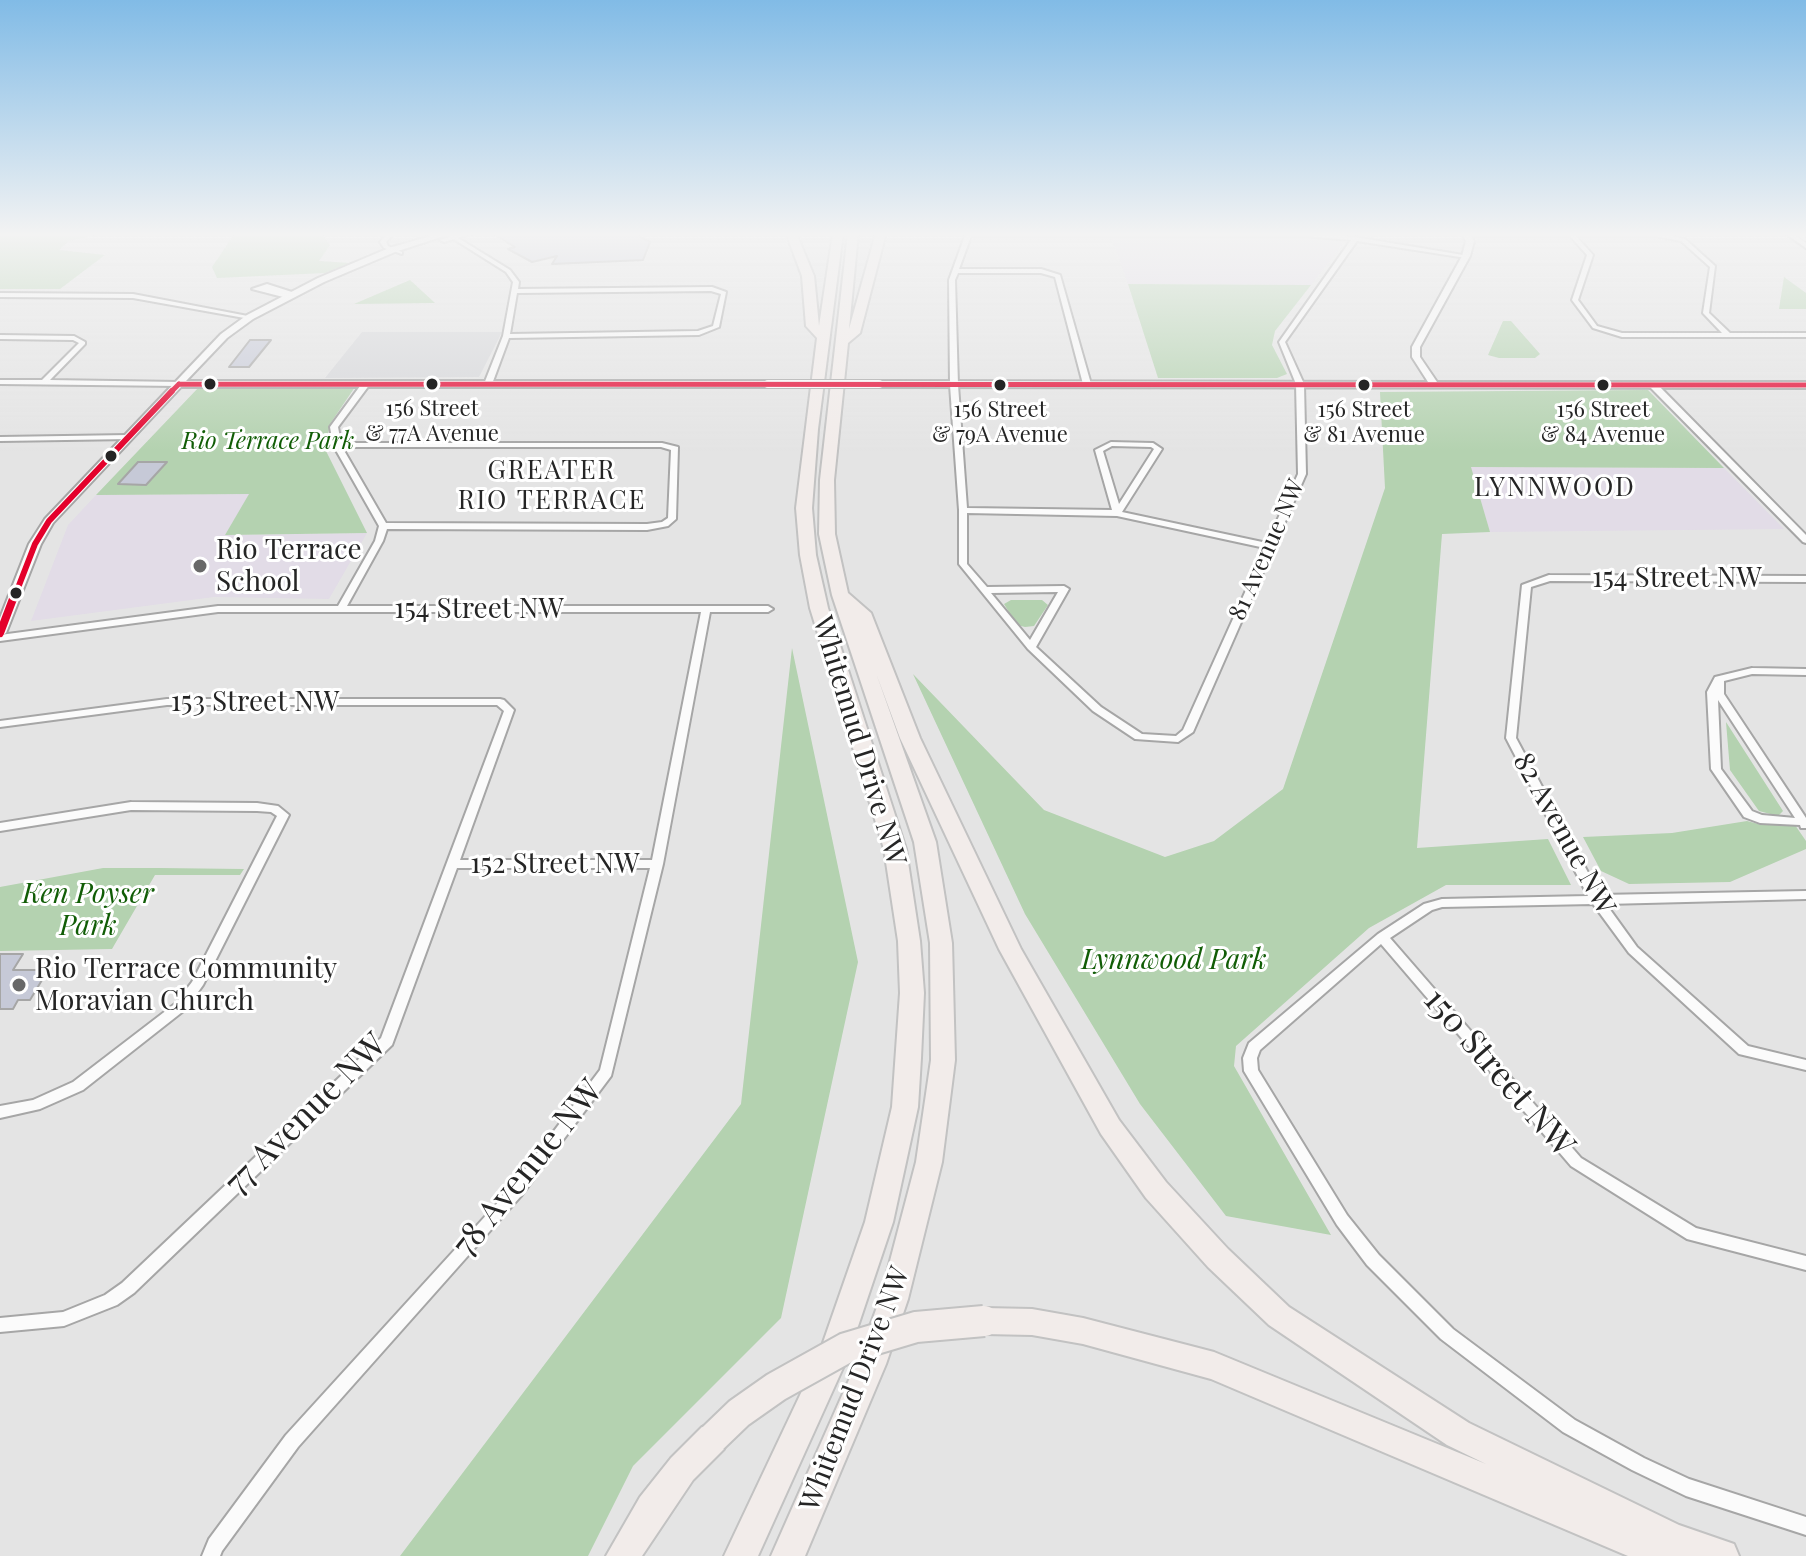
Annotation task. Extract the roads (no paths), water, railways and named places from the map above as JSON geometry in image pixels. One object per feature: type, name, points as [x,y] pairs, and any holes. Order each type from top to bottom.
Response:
[{"type":"highway","points":[[810,306],[812,326],[823,336]]},
{"type":"highway","name":"Whitemud Drive NW","points":[[741,1556],[810,1412],[879,1222],[905,1107],[909,1058],[911,980],[904,898],[895,849],[829,646],[808,555],[804,508],[806,466],[827,306]]},
{"type":"highway","name":"Whitemud Drive NW","points":[[788,1556],[871,1364],[894,1299],[929,1162],[943,1060],[941,943],[925,842],[840,595],[827,534],[827,480],[844,306]]},
{"type":"highway","points":[[840,344],[854,333],[861,306]]},
{"type":"highway","points":[[840,595],[862,613],[910,738],[1010,949],[1054,1031],[1110,1127],[1156,1190],[1197,1235],[1279,1316],[1458,1434],[1674,1540],[1722,1556]]},
{"type":"highway","points":[[623,1556],[682,1469],[739,1413],[776,1387],[846,1348],[916,1327],[984,1321],[1032,1322],[1083,1331],[1214,1366],[1668,1556]]},
{"type":"street","points":[[187,306],[250,317]]},
{"type":"street","points":[[0,636],[39,536],[55,514],[224,336],[271,306]]},
{"type":"street","points":[[488,384],[506,336],[512,306]]},
{"type":"street","points":[[506,336],[699,333],[716,327],[721,306]]},
{"type":"street","points":[[952,306],[963,564],[1031,647],[1064,589],[987,590]]},
{"type":"street","points":[[1066,306],[1087,384]]},
{"type":"street","name":"81 Avenue NW","points":[[1031,647],[1097,709],[1139,737],[1178,739],[1188,732],[1302,474],[1300,384],[1283,346],[1283,337],[1306,306]]},
{"type":"street","points":[[1435,385],[1416,357],[1416,347],[1439,306]]},
{"type":"street","points":[[1579,306],[1595,327],[1622,335],[1806,335]]},
{"type":"street","points":[[1707,306],[1706,313],[1728,335]]},
{"type":"street","points":[[0,337],[74,338],[83,343],[44,382]]},
{"type":"street","points":[[0,382],[1806,385]]},
{"type":"street","points":[[341,609],[379,541],[383,526],[337,445],[334,427],[366,384]]},
{"type":"street","points":[[1653,385],[1806,540]]},
{"type":"street","points":[[0,439],[128,437]]},
{"type":"street","points":[[1111,444],[1153,445],[1158,449],[1117,513],[1099,450],[1111,444]]},
{"type":"street","points":[[337,445],[662,445],[675,449],[672,519],[665,524],[647,527],[383,526]]},
{"type":"street","points":[[524,455],[529,445]]},
{"type":"street","points":[[963,510],[1117,513],[1268,546]]},
{"type":"street","name":"154 Street NW","points":[[1549,578],[1806,579]]},
{"type":"street","name":"82 Avenue NW","points":[[1549,578],[1527,585],[1511,738],[1596,899],[1633,950],[1744,1050],[1806,1065]]},
{"type":"street","name":"78 Avenue NW","points":[[211,1556],[215,1545],[292,1441],[516,1192],[606,1072],[657,864],[706,609]]},
{"type":"street","name":"154 Street NW","points":[[0,636],[203,610],[768,609]]},
{"type":"street","points":[[1804,824],[1760,819],[1748,814],[1716,769],[1712,692],[1719,679],[1752,671],[1806,672]]},
{"type":"street","points":[[1719,679],[1719,694],[1804,824]]},
{"type":"street","name":"153 Street NW","points":[[0,724],[167,702],[500,702],[509,710]]},
{"type":"street","name":"77 Avenue NW","points":[[0,1325],[64,1319],[86,1312],[128,1288],[387,1041],[509,710]]},
{"type":"street","points":[[0,827],[131,806],[257,807],[283,815],[190,996],[123,1053],[78,1086],[35,1105],[0,1112]]},
{"type":"street","name":"152 Street NW","points":[[454,864],[657,864]]},
{"type":"street","points":[[1806,895],[1442,903],[1428,907],[1382,937],[1254,1047],[1250,1058],[1251,1071],[1342,1220],[1373,1260],[1447,1334],[1569,1426],[1686,1487],[1806,1526]]},
{"type":"street","name":"150 Street NW","points":[[1382,937],[1576,1162],[1692,1234],[1806,1263]]},
{"type":"place","name":"156 Street & 77A Avenue","points":[[432,384]]},
{"type":"place","name":"156 Street & 79A Avenue","points":[[1000,385]]},
{"type":"place","name":"156 Street & 81 Avenue","points":[[1364,385]]},
{"type":"place","name":"156 Street & 84 Avenue","points":[[1603,385]]},
{"type":"place","name":"Rio Terrace School","points":[[200,566]]},
{"type":"place","name":"Rio Terrace Community Moravian Church","points":[[19,985]]},
{"type":"district","name":"GREATER RIO TERRACE","points":[[552,486]]},
{"type":"district","name":"LYNNWOOD","points":[[1555,488]]},
{"type":"park label","name":"Rio Terrace Park","points":[[268,442]]},
{"type":"park label","name":"Ken Poyser Park","points":[[88,910]]},
{"type":"park label","name":"Lynnwood Park","points":[[1174,960]]}]
